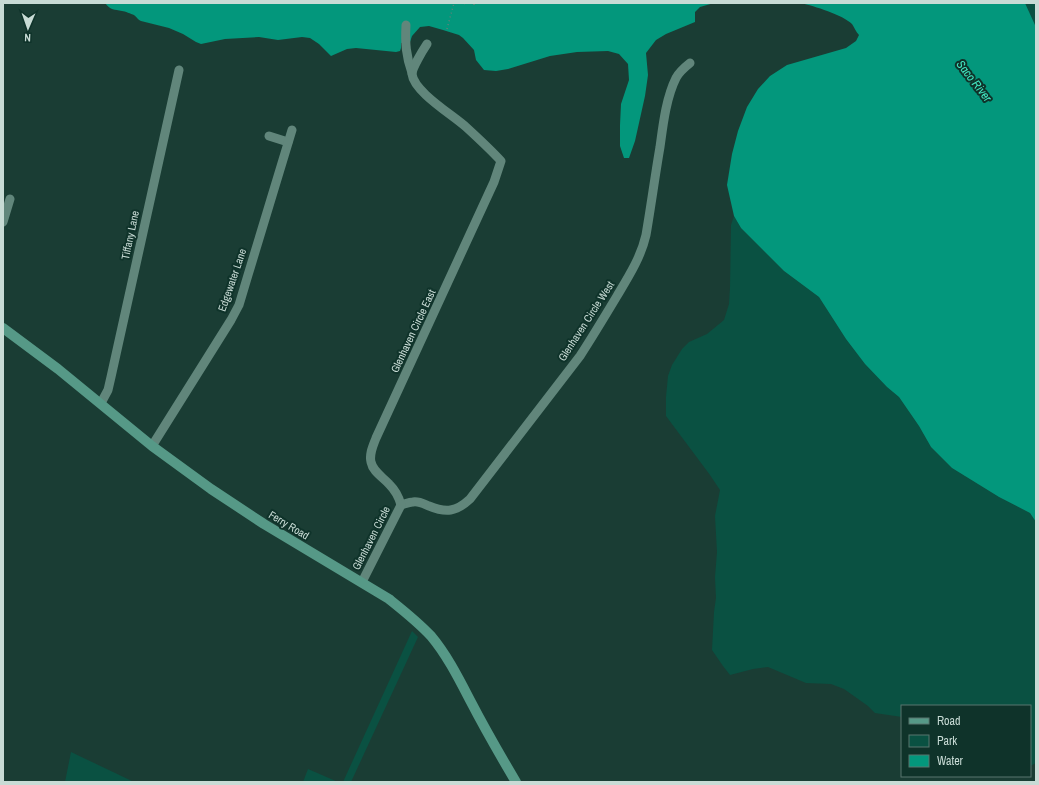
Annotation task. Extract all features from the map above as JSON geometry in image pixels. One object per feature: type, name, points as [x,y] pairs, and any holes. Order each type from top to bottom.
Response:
[{"type":"main road","name":"Ferry Road","points":[[3,328],[58,369],[152,446],[236,506],[270,528],[362,582],[406,612],[430,636],[450,663],[497,751],[516,782]]},
{"type":"street","points":[[406,25],[406,55],[412,75]]},
{"type":"street","points":[[412,75],[412,69],[427,44]]},
{"type":"street","name":"Glenhaven Circle West","points":[[401,505],[420,502],[437,509],[450,510],[464,504],[591,340],[628,278],[642,250],[646,235],[661,139],[672,87],[679,73],[690,63]]},
{"type":"street","name":"Tiffany Lane","points":[[100,403],[106,394],[111,376],[179,70]]},
{"type":"street","name":"Glenhaven Circle East","points":[[401,505],[396,491],[373,467],[371,458],[372,450],[376,438],[494,182],[502,161],[465,126],[425,94],[418,86],[412,75]]},
{"type":"street","name":"Edgewater Lane","points":[[152,446],[192,384],[237,309],[292,130]]},
{"type":"street","points":[[269,136],[288,142]]},
{"type":"street","points":[[3,222],[10,198]]},
{"type":"street","name":"Glenhaven Circle","points":[[362,582],[401,505]]},
{"type":"path","points":[[447,29],[454,3]]},
{"type":"green space","points":[[1025,3],[1036,3],[1036,26],[1035,26]]},
{"type":"green space","points":[[734,216],[741,228],[784,271],[819,297],[846,339],[865,364],[899,397],[919,426],[931,447],[952,468],[999,497],[1030,513],[1036,522],[1036,763],[1031,766],[1031,705],[901,705],[901,717],[875,713],[868,706],[844,689],[831,684],[806,683],[768,667],[730,675],[712,650],[716,598],[715,577],[717,552],[715,516],[720,490],[666,416],[666,397],[668,376],[672,365],[682,349],[689,342],[707,334],[724,320],[729,304],[731,225]]},
{"type":"green space","points":[[412,631],[418,637],[351,782],[343,782]]},
{"type":"green space","points":[[71,752],[134,782],[65,782]]},
{"type":"green space","points":[[308,769],[338,782],[303,782]]},
{"type":"water","points":[[105,3],[714,3],[700,7],[695,12],[695,22],[666,34],[656,40],[646,53],[648,75],[645,96],[635,141],[629,158],[624,158],[620,146],[621,104],[629,80],[628,64],[619,54],[608,51],[577,52],[550,56],[508,69],[496,71],[484,70],[476,60],[474,50],[463,38],[459,35],[429,26],[420,27],[412,36],[410,42],[401,43],[400,51],[396,52],[356,48],[347,49],[331,56],[319,44],[310,38],[302,37],[278,40],[259,37],[225,39],[201,44],[169,28],[141,21],[134,15],[125,11],[111,9]]},
{"type":"water","name":"Saco River","points":[[801,3],[1025,3],[1036,26],[1036,522],[1030,513],[999,497],[952,468],[931,447],[919,426],[899,397],[865,364],[846,339],[819,297],[784,271],[741,228],[734,216],[727,185],[732,154],[738,131],[747,107],[758,89],[770,76],[787,65],[846,48],[856,41],[859,35],[852,24],[842,17]]}]
